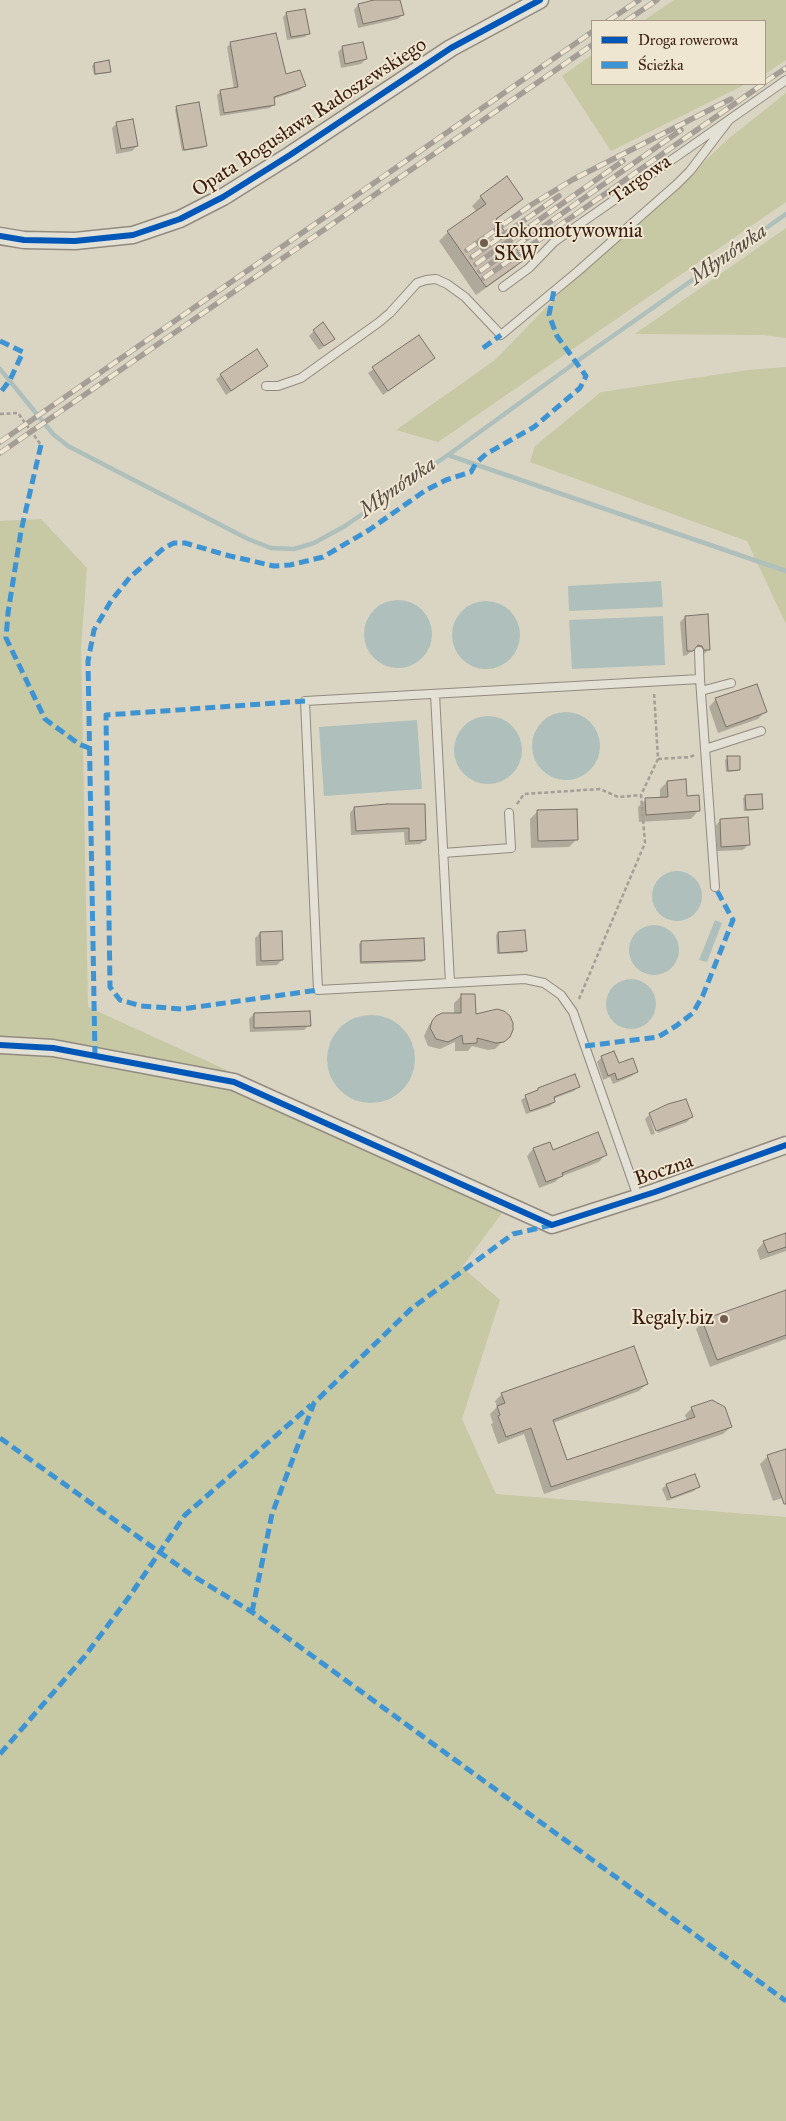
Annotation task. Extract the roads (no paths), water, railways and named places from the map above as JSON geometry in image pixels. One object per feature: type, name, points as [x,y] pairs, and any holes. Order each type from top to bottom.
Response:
[{"type":"street","name":"Opata Bogusława Radoszewskiego","points":[[0,236],[24,240],[75,241],[133,235],[180,219],[223,197],[290,155],[451,48],[540,0]]},
{"type":"street","name":"Boczna","points":[[0,1045],[53,1048],[234,1082],[552,1225],[786,1145]]},
{"type":"lane","name":"Targowa","points":[[502,287],[529,268],[554,242],[786,80]]},
{"type":"lane","points":[[266,386],[278,386],[302,378],[378,323],[390,313],[417,283],[426,280],[436,279],[448,284],[465,297],[501,335],[577,272],[677,184],[729,120]]},
{"type":"lane","points":[[699,650],[715,887]]},
{"type":"lane","points":[[638,1197],[573,1012],[561,995],[544,983],[525,979],[318,990],[305,701],[700,679]]},
{"type":"lane","points":[[701,691],[730,683]]},
{"type":"lane","points":[[435,694],[450,983]]},
{"type":"lane","points":[[705,749],[761,731]]},
{"type":"lane","points":[[443,853],[510,848],[509,814]]},
{"type":"waterway","name":"Młynówka","points":[[0,369],[53,434],[68,446],[248,539],[271,548],[294,549],[314,543],[345,526],[448,455],[786,214]]},
{"type":"waterway","points":[[448,455],[786,571]]},
{"type":"railway","points":[[609,20],[639,0]]},
{"type":"railway","points":[[627,20],[657,0]]},
{"type":"railway","points":[[0,442],[591,33]]},
{"type":"railway","points":[[0,453],[591,46]]},
{"type":"railway","points":[[766,81],[786,68]]},
{"type":"railway","points":[[484,278],[762,85]]},
{"type":"railway","points":[[467,250],[531,205],[572,180],[731,99]]},
{"type":"railway","points":[[480,271],[681,130]]},
{"type":"railway","points":[[476,264],[623,161]]},
{"type":"railway","points":[[472,257],[559,196]]},
{"type":"place","name":"Lokomotywownia SKW","points":[[484,243]]},
{"type":"place","name":"Regaly.biz","points":[[724,1319]]}]
